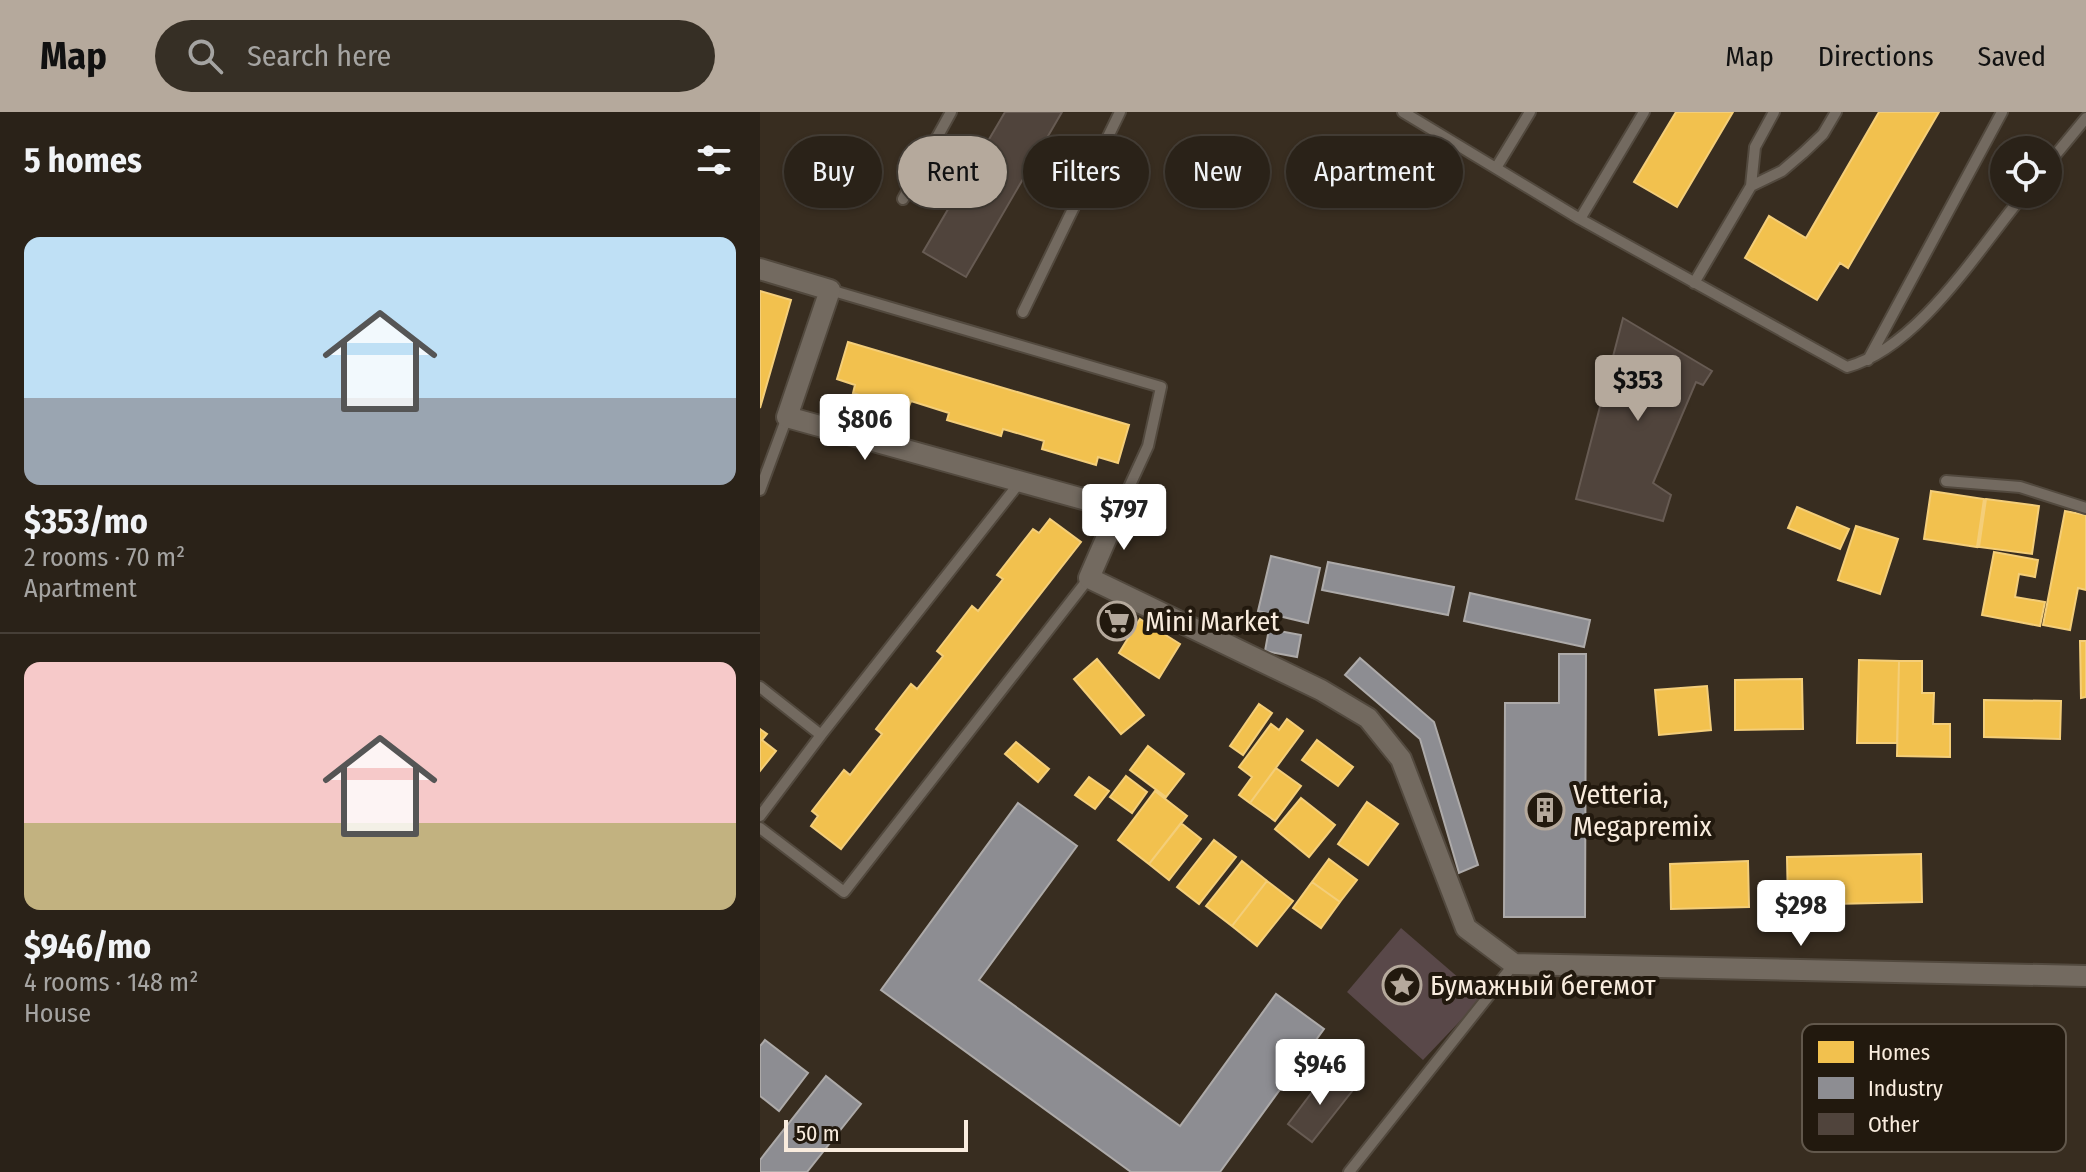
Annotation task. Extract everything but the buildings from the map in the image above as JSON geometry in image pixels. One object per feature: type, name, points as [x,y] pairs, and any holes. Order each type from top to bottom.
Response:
[{"type":"street","points":[[760,269],[830,290],[787,417],[1119,509],[1089,578],[1321,690],[1368,718],[1401,759],[1466,928],[1514,964],[2086,976]]},
{"type":"lane","points":[[938,136],[951,112]]},
{"type":"lane","points":[[1023,312],[1120,112]]},
{"type":"lane","points":[[1403,112],[1580,219],[1825,358],[1847,367],[1867,361],[1911,332],[2013,208]]},
{"type":"lane","points":[[1496,168],[1530,112]]},
{"type":"lane","points":[[1580,219],[1644,112]]},
{"type":"lane","points":[[1694,283],[1751,186],[1755,147],[1774,112]]},
{"type":"lane","points":[[1751,186],[1782,171],[1803,153],[1823,134],[1836,112]]},
{"type":"lane","points":[[1867,361],[2002,112]]},
{"type":"lane","points":[[2062,147],[2086,118]]},
{"type":"lane","points":[[830,290],[1161,387],[1148,446],[1119,509]]},
{"type":"lane","points":[[760,490],[787,417]]},
{"type":"lane","points":[[1946,481],[2020,487],[2086,508]]},
{"type":"lane","points":[[760,816],[1020,482]]},
{"type":"lane","points":[[760,828],[844,892],[1089,578]]},
{"type":"lane","points":[[760,687],[821,735]]},
{"type":"lane","points":[[1349,1172],[1514,964]]},
{"type":"shaded area","points":[[1401,928],[1482,998],[1423,1060],[1347,992]]},
{"type":"place","name":"Mini Market","points":[[1117,621]]},
{"type":"place","name":"Vetteria, Megapremix","points":[[1545,810]]},
{"type":"place","name":"Бумажный бегемот","points":[[1402,985]]}]
